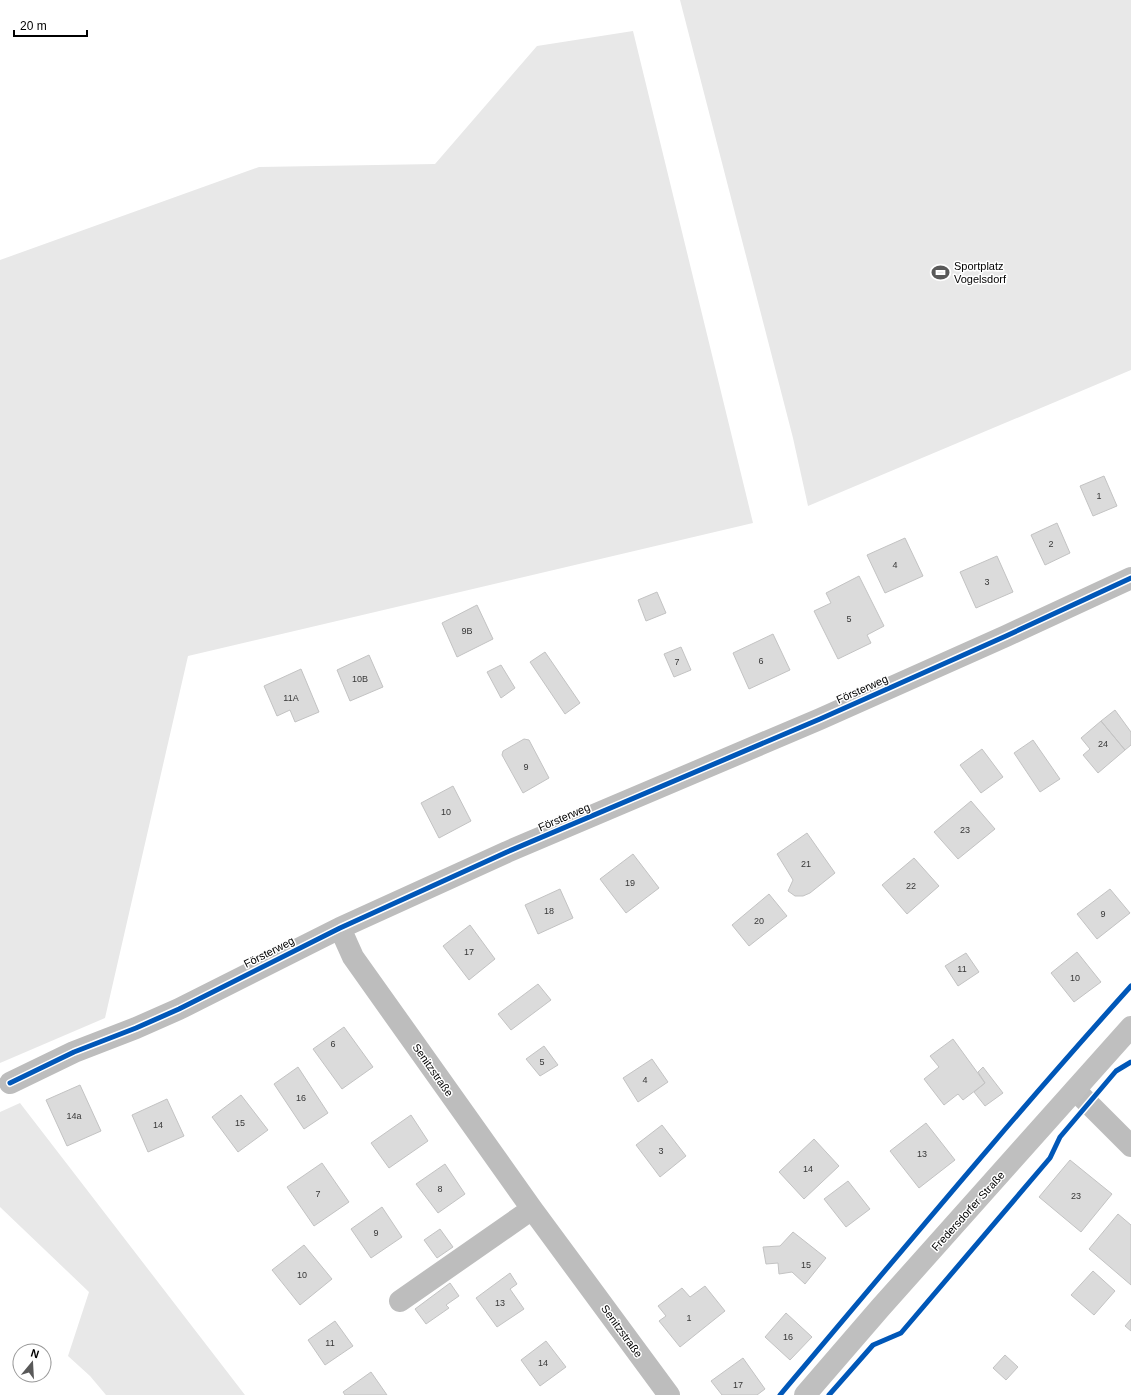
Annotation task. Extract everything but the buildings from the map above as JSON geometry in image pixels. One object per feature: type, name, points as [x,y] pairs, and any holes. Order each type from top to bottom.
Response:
[{"type":"street","name":"Försterweg","points":[[10,1083],[74,1052],[136,1028],[178,1009],[340,928],[507,852],[854,704],[1131,578]]},
{"type":"street","name":"Senitzstraße","points":[[340,928],[353,957],[532,1209],[669,1395]]},
{"type":"street","name":"Fredersdorfer Straße","points":[[805,1395],[1131,1027]]},
{"type":"street","points":[[1075,1090],[1131,1146]]},
{"type":"street","points":[[400,1301],[532,1209]]},
{"type":"shaded area","name":"Sportplatz Vogelsdorf","points":[[680,0],[1131,0],[1131,370],[808,506],[793,438]]},
{"type":"shaded area","points":[[633,31],[753,523],[188,656],[105,1018],[0,1063],[0,260],[259,167],[435,164],[537,46]]},
{"type":"shaded area","points":[[20,1103],[245,1395],[106,1395],[90,1376],[68,1356],[89,1292],[0,1207],[0,1112]]},
{"type":"cycle path","points":[[10,1083],[74,1052],[136,1028],[179,1009],[340,928],[507,852],[820,719],[1006,636],[1131,578]]},
{"type":"cycle path","points":[[780,1395],[910,1240],[1131,986]]},
{"type":"cycle path","points":[[829,1395],[873,1345],[901,1333],[1050,1158],[1060,1137],[1116,1071],[1131,1062]]},
{"type":"place","name":"Sportplatz Vogelsdorf","points":[[941,272]]}]
